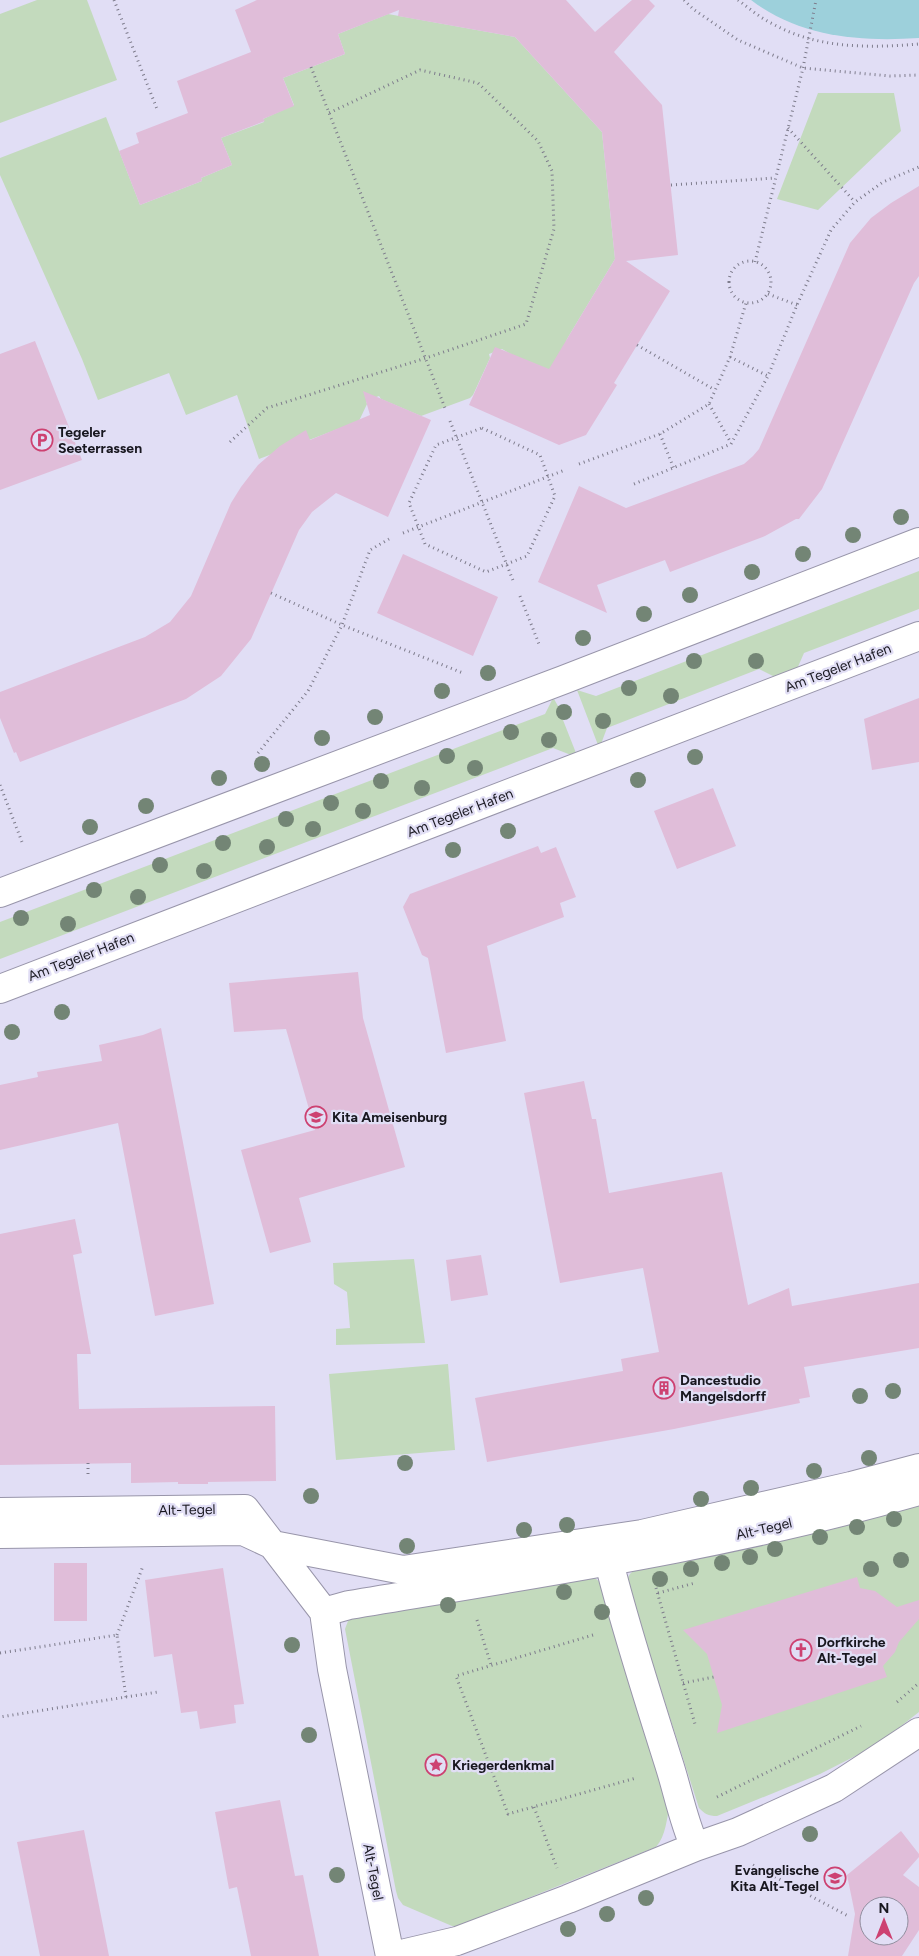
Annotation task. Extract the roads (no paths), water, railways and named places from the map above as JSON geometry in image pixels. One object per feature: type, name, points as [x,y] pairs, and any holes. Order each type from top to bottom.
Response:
[{"type":"street","points":[[0,892],[554,684],[919,542]]},
{"type":"street","name":"Am Tegeler Hafen","points":[[0,989],[919,636]]},
{"type":"street","points":[[0,1534],[243,1531],[273,1545],[403,1570],[642,1534],[919,1468]]},
{"type":"street","name":"Alt-Tegel","points":[[324,1612],[349,1605],[609,1562],[856,1509],[919,1491]]},
{"type":"street","name":"Alt-Tegel","points":[[0,1512],[245,1509],[324,1612],[332,1669],[391,1956],[457,1941],[568,1899],[695,1847],[738,1832],[834,1788],[918,1736]]},
{"type":"street","points":[[609,1562],[625,1625],[670,1768],[687,1830],[695,1847]]},
{"type":"place","name":"Tegeler Seeterrassen","points":[[42,440]]},
{"type":"place","name":"Kita Ameisenburg","points":[[316,1117]]},
{"type":"place","name":"Dancestudio Mangelsdorff","points":[[664,1388]]},
{"type":"place","name":"Dorfkirche Alt-Tegel","points":[[801,1650]]},
{"type":"place","name":"Kriegerdenkmal","points":[[436,1765]]},
{"type":"place","name":"Evangelische Kita Alt-Tegel","points":[[835,1878]]}]
